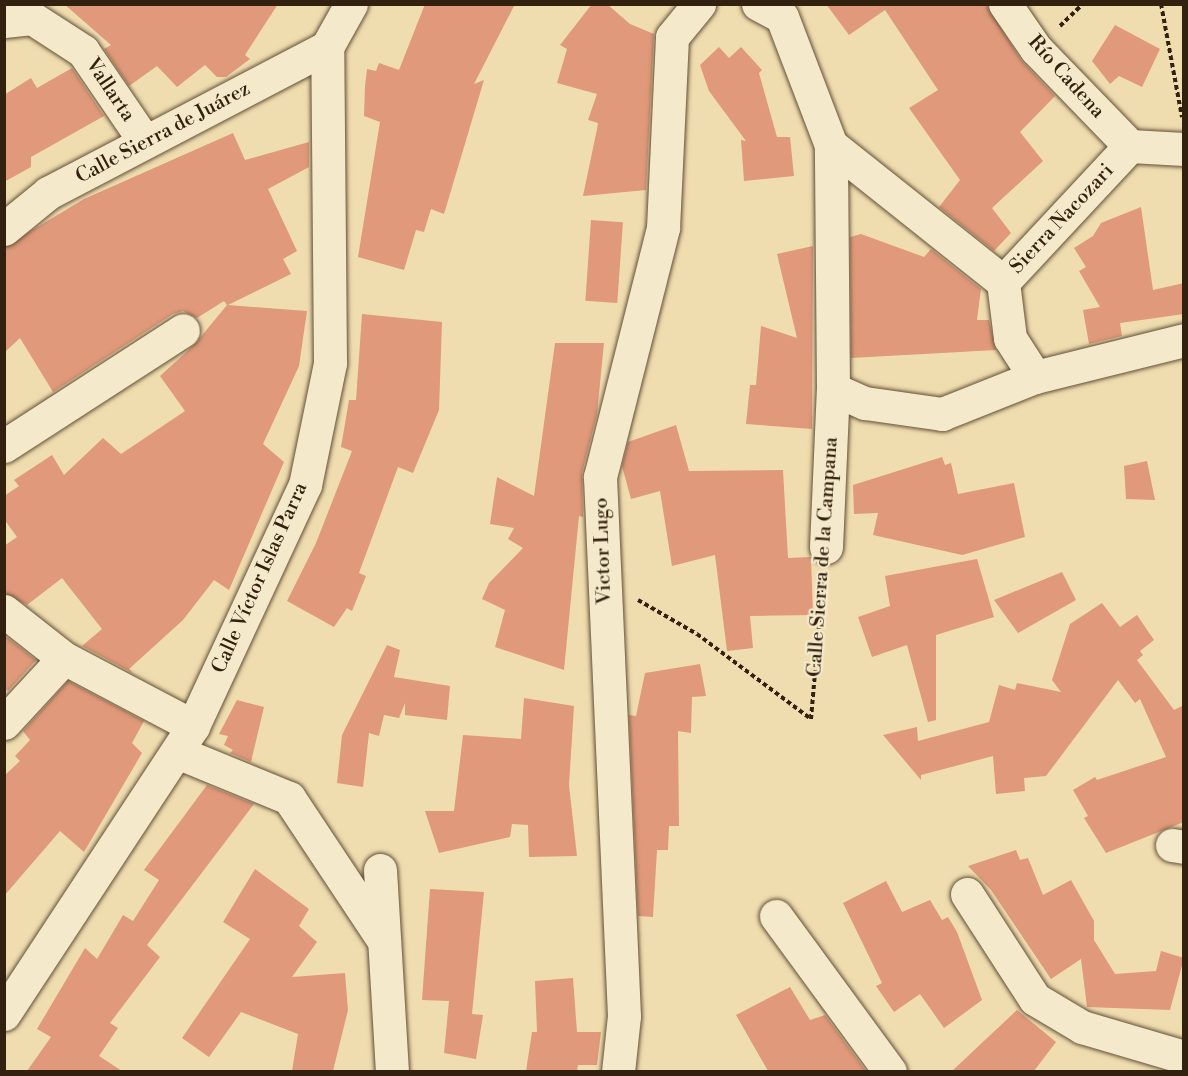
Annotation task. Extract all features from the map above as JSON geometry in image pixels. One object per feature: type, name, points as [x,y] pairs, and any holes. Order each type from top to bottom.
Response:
[{"type":"street","points":[[327,47],[351,4]]},
{"type":"street","name":"Victor Lugo","points":[[618,1071],[624,1016],[600,477],[663,228],[672,37],[699,4]]},
{"type":"street","points":[[758,4],[782,17],[831,145],[1003,282]]},
{"type":"street","name":"Río Cadena","points":[[1005,4],[1036,49],[1130,146]]},
{"type":"street","name":"Vallarta","points":[[21,14],[83,51],[145,142]]},
{"type":"street","name":"Calle Sierra de Juárez","points":[[4,229],[48,193],[327,47]]},
{"type":"street","name":"Calle Víctor Islas Parra","points":[[4,1014],[185,739],[305,485],[330,363],[327,47]]},
{"type":"street","name":"Calle Sierra de la Campana","points":[[826,548],[833,390],[831,145]]},
{"type":"street","name":"Sierra Nacozari","points":[[1035,377],[1010,338],[1003,282],[1130,146],[1184,149]]},
{"type":"street","points":[[4,446],[183,330]]},
{"type":"street","points":[[833,390],[865,403],[942,414],[1035,377],[1184,340]]},
{"type":"street","points":[[4,611],[64,658],[185,739],[290,798],[384,941]]},
{"type":"street","points":[[4,723],[64,658]]},
{"type":"street","points":[[380,870],[392,1071]]},
{"type":"street","points":[[967,894],[1035,999],[1082,1027],[1184,1057]]},
{"type":"street","points":[[776,916],[890,1071]]},
{"type":"path","points":[[1161,4],[1184,124]]},
{"type":"path","name":"Calle Sierra de la Campana","points":[[604,580],[697,634],[811,720],[826,548]]},
{"type":"building","points":[[64,4],[278,4],[245,55],[250,59],[226,77],[217,77],[205,65],[177,87],[157,66],[129,86],[104,49],[111,45]]},
{"type":"building","points":[[425,4],[515,4],[474,84],[484,80],[444,214],[431,209],[424,232],[416,230],[404,270],[358,257],[380,122],[364,116],[365,86],[367,69],[376,71],[379,63],[399,70]]},
{"type":"building","points":[[592,4],[607,4],[630,24],[654,34],[646,190],[583,196],[598,123],[588,120],[597,94],[557,83],[567,49],[560,45]]},
{"type":"building","points":[[826,4],[986,4],[1021,60],[1055,96],[1020,132],[1043,161],[992,208],[1011,233],[994,251],[939,207],[960,180],[909,108],[938,90],[885,10],[849,35]]},
{"type":"building","points":[[1115,25],[1160,49],[1142,87],[1119,76],[1110,84],[1092,61]]},
{"type":"building","points":[[719,47],[729,58],[741,47],[762,70],[759,73],[777,137],[790,137],[794,176],[744,181],[741,140],[746,141],[709,91],[700,65]]},
{"type":"building","points":[[72,68],[104,116],[31,157],[31,167],[4,182],[4,95],[31,78],[37,88]]},
{"type":"building","points":[[233,133],[245,160],[309,142],[309,167],[268,189],[297,251],[283,259],[291,274],[228,305],[307,311],[299,366],[263,444],[284,462],[229,590],[214,580],[183,620],[129,669],[133,673],[82,646],[102,629],[62,578],[27,605],[4,593],[4,546],[17,537],[4,519],[4,496],[19,486],[14,480],[52,455],[64,475],[103,438],[121,454],[185,411],[160,376],[194,345],[227,305],[224,301],[197,318],[183,311],[173,314],[53,392],[20,338],[4,353],[4,247],[84,199]]},
{"type":"building","points":[[1141,207],[1153,290],[1184,283],[1184,314],[1120,323],[1122,336],[1089,344],[1083,310],[1100,307],[1079,271],[1086,267],[1074,248],[1093,236],[1101,223]]},
{"type":"building","points":[[591,220],[623,222],[617,303],[585,301]]},
{"type":"building","points":[[861,234],[924,257],[931,249],[981,289],[977,320],[989,320],[996,350],[851,358],[850,237]]},
{"type":"building","points":[[813,246],[812,429],[746,424],[750,385],[756,385],[761,326],[797,338],[777,254]]},
{"type":"building","points":[[362,314],[442,322],[439,410],[413,473],[398,467],[359,573],[366,576],[352,611],[347,608],[334,627],[287,601],[316,543],[352,451],[341,447],[349,400],[356,400]]},
{"type":"building","points":[[555,343],[604,343],[597,414],[582,473],[583,517],[579,516],[564,670],[495,647],[505,610],[482,599],[489,583],[523,548],[508,539],[514,528],[490,524],[497,477],[534,496]]},
{"type":"building","points":[[676,425],[689,471],[783,470],[788,558],[811,557],[813,615],[750,616],[753,648],[727,651],[715,555],[672,566],[660,491],[631,499],[622,466],[628,442]]},
{"type":"building","points":[[942,457],[945,465],[951,463],[958,494],[1014,483],[1025,537],[962,555],[873,535],[878,513],[854,514],[853,485]]},
{"type":"building","points":[[1147,461],[1155,500],[1126,499],[1124,466]]},
{"type":"building","points":[[977,559],[994,617],[936,635],[936,720],[928,722],[907,645],[872,657],[858,617],[890,606],[885,576]]},
{"type":"building","points":[[1062,572],[1076,600],[1018,633],[994,600]]},
{"type":"building","points":[[1102,603],[1120,627],[1137,615],[1154,640],[1140,651],[1143,655],[1137,660],[1174,710],[1184,705],[1184,822],[1106,853],[1084,818],[1088,816],[1073,790],[1095,777],[1097,780],[1166,757],[1140,699],[1135,703],[1118,680],[1046,776],[1024,778],[1025,791],[996,794],[993,756],[921,775],[921,780],[883,735],[917,727],[918,741],[989,722],[999,685],[1015,690],[1017,683],[1061,692],[1052,680],[1070,624]]},
{"type":"building","points":[[4,635],[36,660],[8,691],[4,688]]},
{"type":"building","points":[[387,645],[400,650],[394,677],[450,686],[447,720],[405,715],[405,703],[399,718],[384,715],[379,736],[369,733],[363,787],[337,783],[342,735]]},
{"type":"building","points":[[700,664],[706,696],[692,697],[691,733],[678,731],[679,826],[669,826],[668,850],[657,850],[653,917],[638,916],[629,715],[636,716],[645,673]]},
{"type":"building","points":[[68,681],[144,721],[132,743],[142,753],[84,852],[60,831],[4,896],[4,776],[20,761],[15,756],[30,740],[23,731]]},
{"type":"building","points":[[524,698],[574,706],[569,785],[577,856],[529,857],[528,825],[512,824],[510,837],[439,853],[425,811],[454,811],[463,735],[521,739]]},
{"type":"building","points":[[237,700],[264,707],[251,762],[230,753],[233,750],[224,745],[228,736],[219,734]]},
{"type":"building","points":[[207,785],[254,804],[147,945],[160,957],[110,1023],[118,1028],[99,1056],[122,1071],[27,1071],[51,1037],[37,1029],[85,948],[97,959],[123,915],[133,921],[159,880],[144,870]]},
{"type":"building","points":[[1016,850],[1020,860],[1028,858],[1043,895],[1071,880],[1094,921],[1094,940],[1115,974],[1156,971],[1161,951],[1184,958],[1170,1010],[1087,1007],[1081,959],[1051,979],[991,890],[968,866]]},
{"type":"building","points":[[255,869],[309,909],[299,926],[317,942],[292,977],[345,973],[348,1010],[333,1071],[292,1071],[298,1034],[241,1012],[209,1057],[182,1038],[250,939],[223,922]]},
{"type":"building","points":[[886,881],[902,912],[930,900],[942,920],[948,917],[957,932],[982,1000],[944,1028],[920,994],[894,1012],[876,986],[882,983],[843,903]]},
{"type":"building","points":[[430,889],[484,892],[472,1014],[483,1015],[476,1059],[444,1053],[449,1001],[422,1000]]},
{"type":"building","points":[[573,978],[577,1032],[601,1032],[597,1065],[578,1065],[577,1071],[526,1071],[532,1032],[537,1032],[535,981]]},
{"type":"building","points":[[790,987],[810,1020],[825,1015],[866,1071],[768,1071],[736,1015]]},
{"type":"building","points":[[1017,1010],[1056,1042],[1034,1071],[952,1071]]}]
